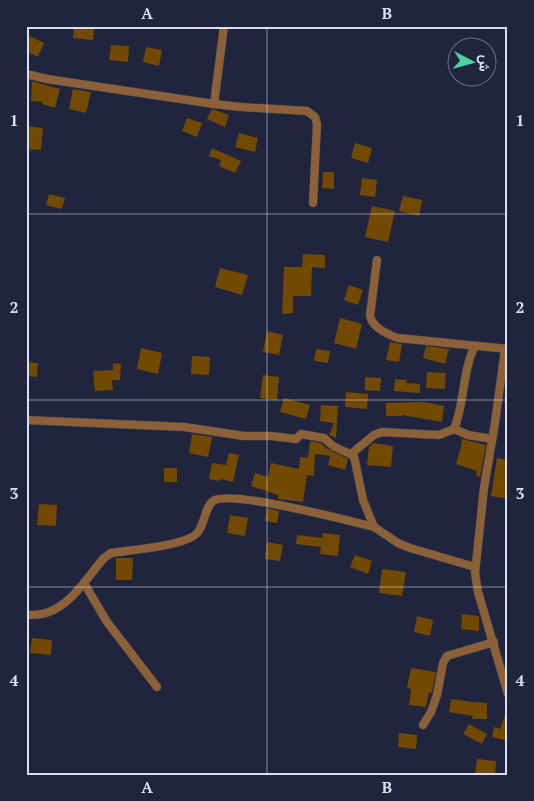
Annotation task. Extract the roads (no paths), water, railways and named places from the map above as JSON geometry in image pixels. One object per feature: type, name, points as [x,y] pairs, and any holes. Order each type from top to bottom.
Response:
[{"type":"street","points":[[214,104],[224,26]]},
{"type":"street","points":[[26,74],[47,79],[214,104],[307,111],[315,116],[317,124],[313,203]]},
{"type":"street","points":[[377,260],[370,316],[371,321],[384,332],[398,338],[506,349],[482,496],[475,566],[478,592],[508,694]]},
{"type":"street","points":[[351,454],[374,435],[382,432],[439,435],[454,429],[461,405],[471,354],[475,346]]},
{"type":"street","points":[[26,420],[184,427],[254,437],[271,436],[296,439],[301,434],[324,438],[333,446],[351,454],[356,463],[363,500],[374,527]]},
{"type":"street","points":[[454,429],[468,435],[492,439]]},
{"type":"street","points":[[26,615],[45,614],[56,609],[68,600],[104,558],[111,553],[172,544],[197,534],[204,523],[212,501],[219,499],[280,505],[374,527],[398,543],[410,548],[475,566]]},
{"type":"street","points":[[84,583],[107,622],[157,687]]},
{"type":"street","points":[[423,725],[431,712],[437,695],[442,662],[447,656],[494,642]]}]
